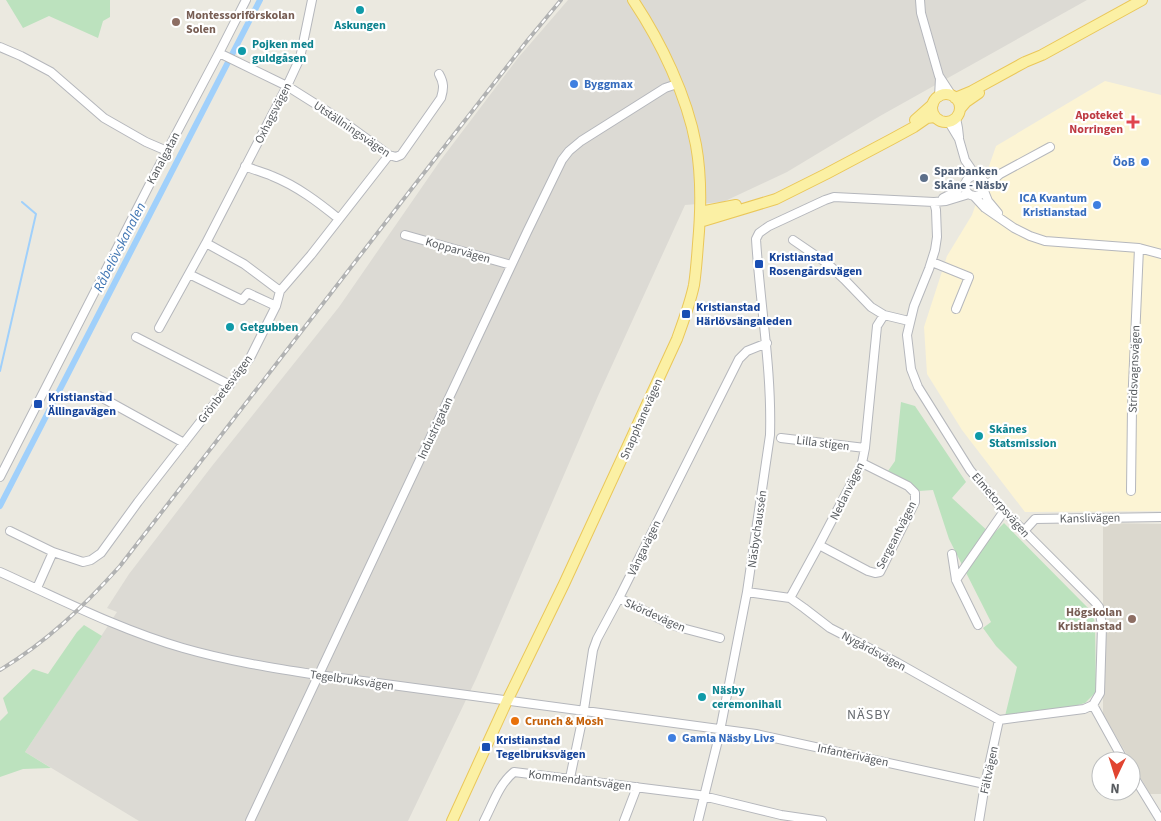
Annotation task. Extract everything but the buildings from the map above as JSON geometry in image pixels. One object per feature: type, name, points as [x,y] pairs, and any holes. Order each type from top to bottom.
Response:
[{"type":"main road","name":"Snapphanevägen","points":[[452,821],[677,339],[694,284],[700,217],[700,181],[696,146],[677,84],[654,35],[633,0]]},
{"type":"main road","points":[[953,97],[972,91],[1142,0]]},
{"type":"main road","points":[[700,217],[776,199],[928,118],[934,116],[941,121],[947,122],[958,114],[966,102],[1042,55]]},
{"type":"main road","points":[[848,162],[881,139],[917,119],[943,95],[953,97],[958,101],[958,114]]},
{"type":"main road","points":[[936,100],[934,113],[941,121]]},
{"type":"street","name":"Kanalgatan","points":[[0,477],[246,0]]},
{"type":"street","name":"Oxhagsvägen","points":[[159,328],[206,243],[287,86],[300,58],[312,0]]},
{"type":"street","points":[[920,0],[921,12],[940,76],[953,97]]},
{"type":"street","points":[[0,47],[51,72],[104,118],[146,142],[167,151]]},
{"type":"street","name":"Utställningsvägen","points":[[219,53],[287,86],[341,120],[389,155],[396,157],[401,155],[441,98],[444,82],[439,74]]},
{"type":"street","points":[[936,100],[940,76]]},
{"type":"street","name":"Industrigatan","points":[[250,821],[562,160],[580,141],[665,88],[677,84]]},
{"type":"street","points":[[958,114],[959,139],[965,160],[966,190],[985,208],[1014,228],[1045,241],[1140,248],[1161,254]]},
{"type":"street","points":[[941,121],[950,124],[959,139]]},
{"type":"street","points":[[934,202],[980,195],[1000,174],[1050,147]]},
{"type":"street","name":"Grönbetesvägen","points":[[10,531],[53,552],[83,562],[91,560],[101,553],[138,502],[250,358],[276,306],[280,291],[311,255],[389,155]]},
{"type":"street","points":[[965,160],[977,176],[984,181],[984,189],[988,201],[1002,218]]},
{"type":"street","points":[[245,166],[292,186],[316,200],[339,219]]},
{"type":"street","points":[[934,202],[953,193],[968,178],[1000,174]]},
{"type":"street","name":"Näsbychaussén","points":[[698,821],[747,592],[770,435],[771,409],[767,343],[756,239],[759,233],[769,226],[834,197],[934,202]]},
{"type":"street","name":"Elmetorpsvägen","points":[[934,202],[937,237],[935,250],[909,321],[907,335],[911,369],[918,387],[970,470],[1004,511],[1099,607],[1102,626],[1100,693],[1093,705]]},
{"type":"street","name":"Kopparvägen","points":[[405,235],[511,265]]},
{"type":"street","points":[[793,240],[828,264],[871,307],[884,315],[909,321]]},
{"type":"street","points":[[206,243],[244,264],[280,291]]},
{"type":"street","name":"Stridsvagnsvägen","points":[[1131,491],[1132,407],[1140,248]]},
{"type":"street","points":[[932,262],[969,277],[956,309]]},
{"type":"street","points":[[189,274],[242,300],[248,293],[276,306]]},
{"type":"street","name":"Nedanvägen","points":[[790,598],[862,463],[877,326],[884,315]]},
{"type":"street","points":[[136,337],[230,385]]},
{"type":"street","name":"Vångavägen","points":[[570,778],[593,650],[597,639],[739,359],[747,351],[767,343]]},
{"type":"street","points":[[99,396],[184,442]]},
{"type":"street","name":"Lilla stigen","points":[[781,438],[865,448]]},
{"type":"street","name":"Sergeantvägen","points":[[819,545],[868,571],[880,572],[915,502],[915,493],[908,486],[862,463]]},
{"type":"street","points":[[956,580],[1004,511]]},
{"type":"street","name":"Kanslivägen","points":[[1024,531],[1035,519],[1161,517]]},
{"type":"street","points":[[37,588],[53,552]]},
{"type":"street","points":[[952,554],[956,580],[978,625]]},
{"type":"street","name":"Tegelbruksvägen","points":[[0,572],[80,609],[142,634],[182,648],[231,661],[318,675],[719,730]]},
{"type":"street","name":"Nygårdsvägen","points":[[747,592],[790,598],[830,628],[898,663],[999,720]]},
{"type":"street","name":"Skördevägen","points":[[619,598],[670,624],[720,638]]},
{"type":"street","points":[[999,720],[1084,709],[1093,705],[1118,751]]},
{"type":"street","name":"Fältvägen","points":[[979,821],[999,720]]},
{"type":"street","name":"Infanterivägen","points":[[719,730],[756,734],[811,745],[985,784]]},
{"type":"street","name":"Kommendantsvägen","points":[[484,821],[506,778],[514,772],[704,796],[781,815],[822,821]]},
{"type":"street","points":[[624,821],[637,787]]},
{"type":"street","points":[[1141,788],[1161,821]]},
{"type":"shaded area","points":[[568,0],[1087,0],[880,116],[787,172],[723,202],[685,205],[598,396],[476,679],[408,821],[139,821],[25,752],[117,612],[107,608],[129,574],[212,466],[339,307],[440,161],[518,58]]},
{"type":"shaded area","points":[[1105,81],[1161,95],[1161,511],[1025,512],[962,430],[927,374],[924,327],[947,256],[972,215],[996,146]]},
{"type":"shaded area","name":"Högskolan Kristianstad","points":[[1103,523],[1161,524],[1161,794],[1150,794],[1141,779],[1141,751],[1125,751],[1103,714]]},
{"type":"green space","points":[[6,0],[110,0],[110,17],[103,21],[98,38],[49,16],[23,28]]},
{"type":"green space","points":[[901,402],[915,406],[966,482],[952,498],[992,535],[1004,523],[1093,613],[1095,625],[1096,692],[1085,703],[1067,708],[1005,716],[1017,667],[996,646],[983,628],[991,622],[949,539],[933,490],[919,491],[905,480],[888,471],[895,461]]},
{"type":"green space","points":[[84,625],[102,636],[25,752],[51,768],[23,769],[0,777],[0,721],[8,713],[3,698],[33,669],[48,674]]},
{"type":"waterway","name":"Råbelövskanalen","points":[[0,506],[260,0]]},
{"type":"waterway","points":[[0,371],[36,214],[22,202]]},
{"type":"railway","points":[[0,670],[49,635],[120,566],[413,187],[561,0]]},
{"type":"place","name":"Askungen","points":[[360,10]]},
{"type":"place","name":"Montessoriförskolan Solen","points":[[176,22]]},
{"type":"place","name":"Pojken med guldgåsen","points":[[242,51]]},
{"type":"place","name":"Byggmax","points":[[574,84]]},
{"type":"place","name":"Apoteket Norringen","points":[[1133,122]]},
{"type":"place","name":"ÖoB","points":[[1145,162]]},
{"type":"place","name":"Sparbanken Skåne - Näsby","points":[[924,178]]},
{"type":"place","name":"ICA Kvantum Kristianstad","points":[[1097,205]]},
{"type":"place","name":"Kristianstad Rosengårdsvägen","points":[[759,264]]},
{"type":"place","name":"Kristianstad Härlövsängaleden","points":[[686,314]]},
{"type":"place","name":"Getgubben","points":[[230,327]]},
{"type":"place","name":"Kristianstad Ällingavägen","points":[[38,404]]},
{"type":"place","name":"Skånes Statsmission","points":[[979,436]]},
{"type":"place","name":"Högskolan Kristianstad","points":[[1132,619]]},
{"type":"place","name":"Näsby ceremonihall","points":[[702,697]]},
{"type":"place","name":"Crunch & Mosh","points":[[515,721]]},
{"type":"place","name":"Gamla Näsby Livs","points":[[672,738]]},
{"type":"place","name":"Kristianstad Tegelbruksvägen","points":[[486,747]]},
{"type":"district","name":"NÄSBY","points":[[869,714]]}]
